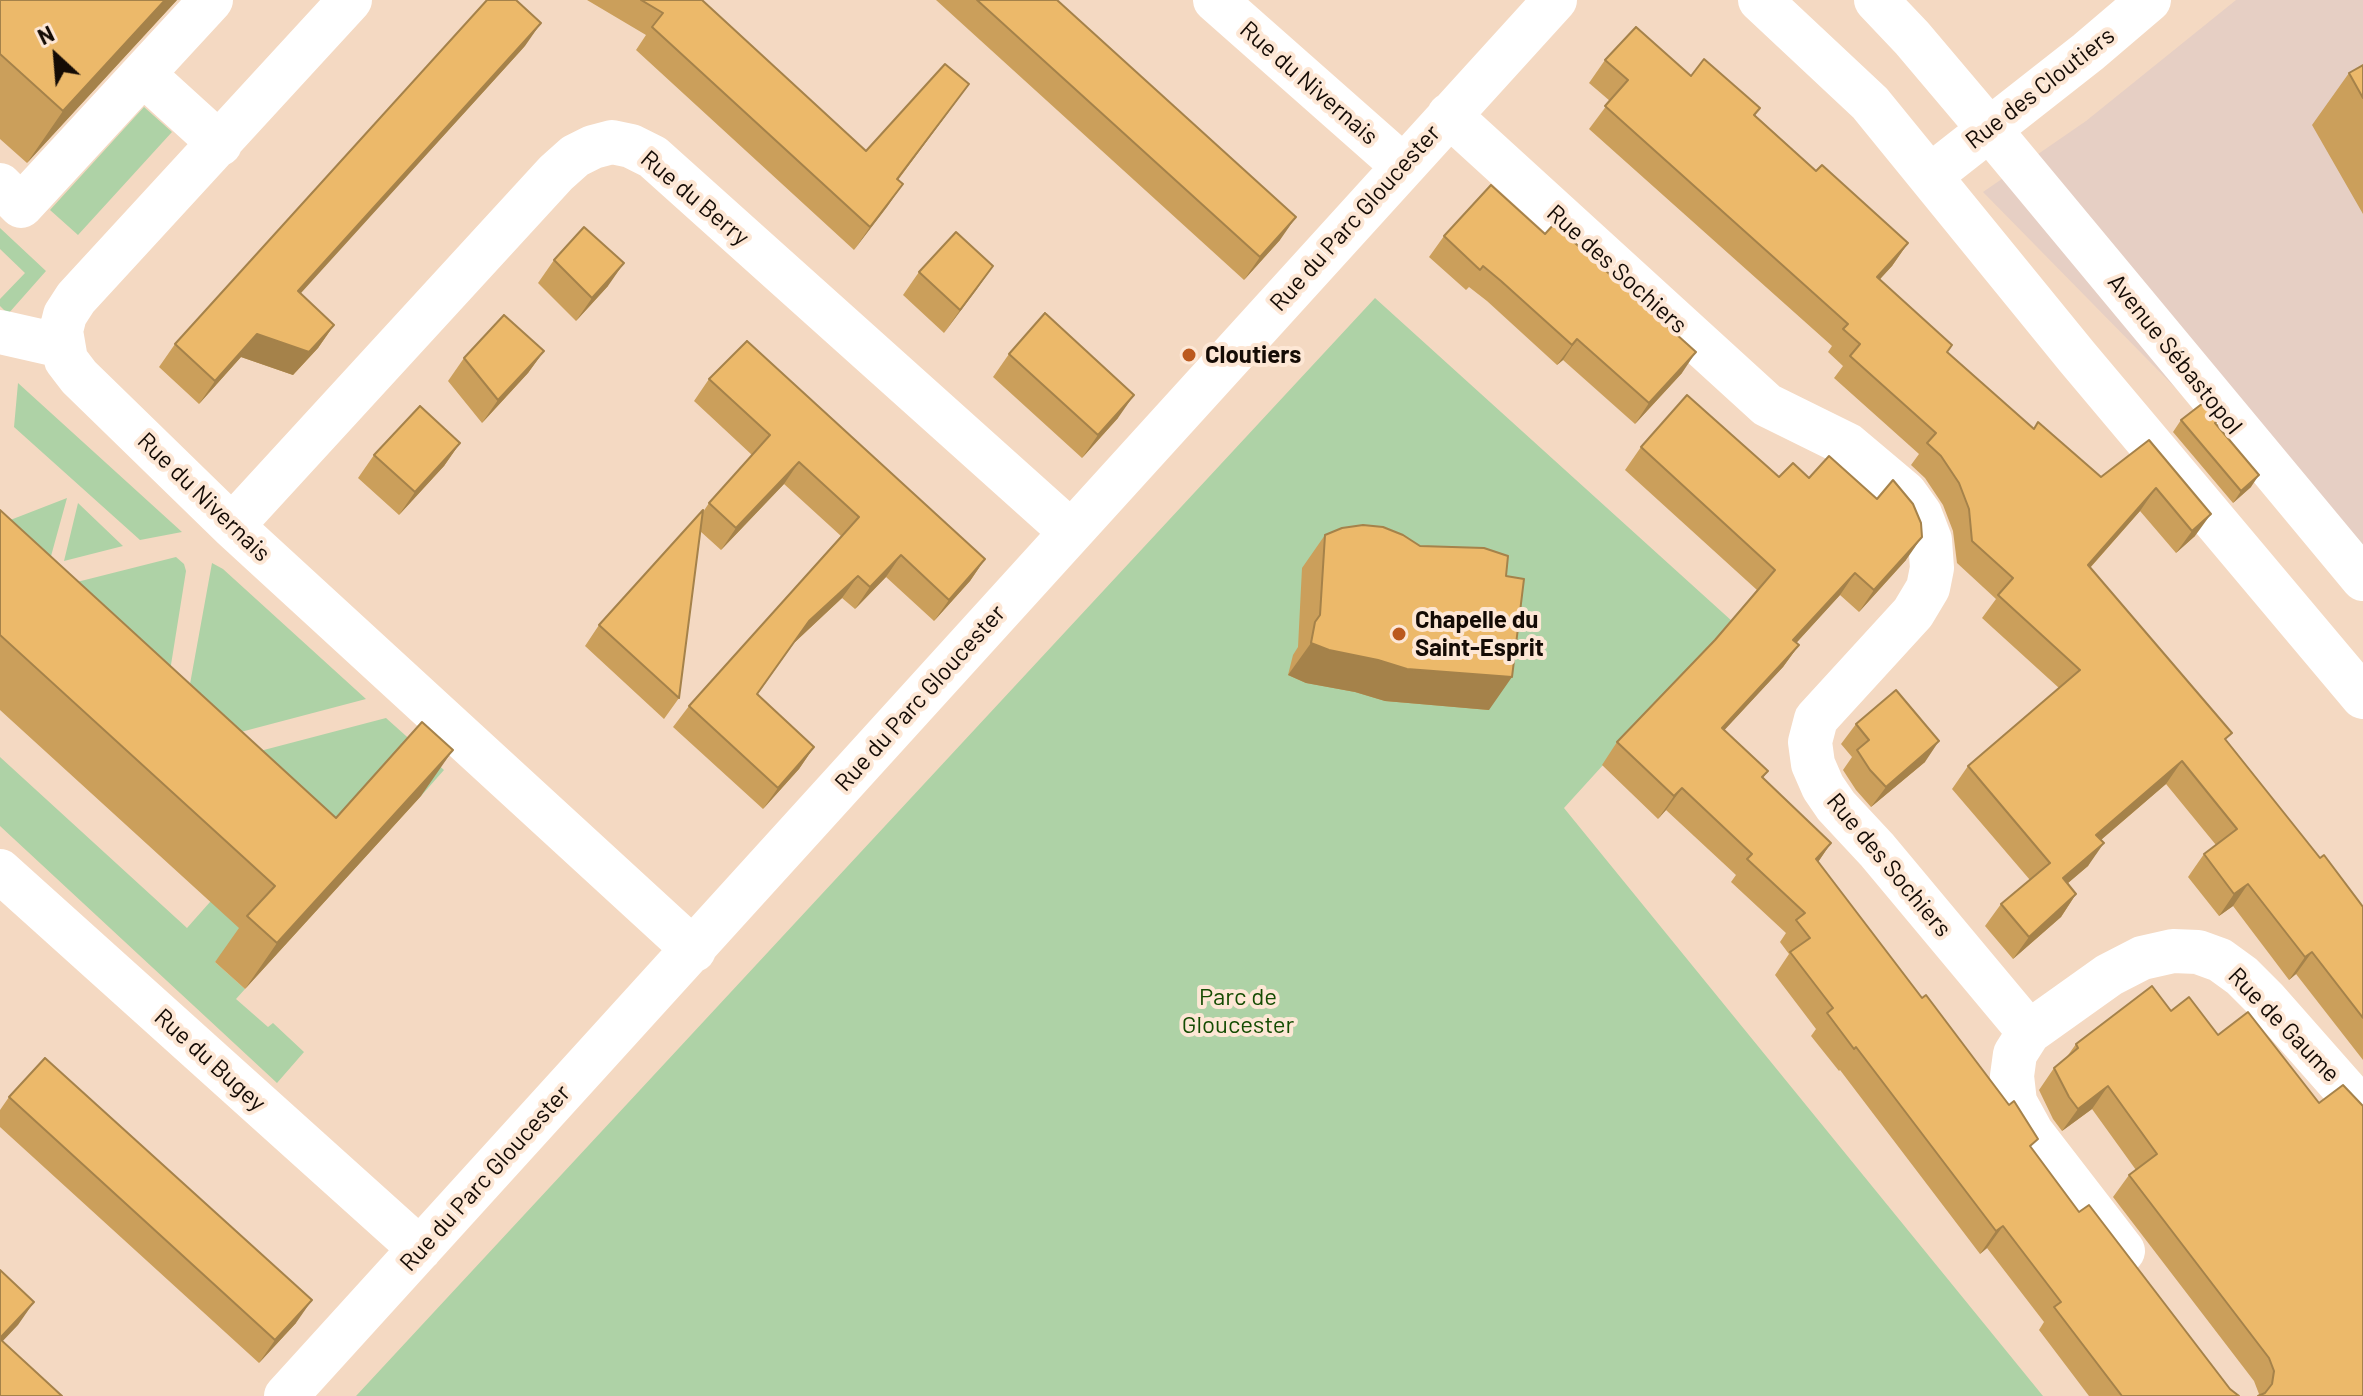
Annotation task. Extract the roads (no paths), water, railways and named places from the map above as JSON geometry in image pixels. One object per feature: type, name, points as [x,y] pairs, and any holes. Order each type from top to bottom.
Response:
[{"type":"street","points":[[0,185],[21,206],[211,0]]},
{"type":"street","points":[[0,332],[62,346],[61,331],[65,315],[76,298],[350,0]]},
{"type":"street","name":"Rue du Nivernais","points":[[1215,0],[1403,166]]},
{"type":"street","name":"Rue du Parc Gloucester","points":[[286,1396],[1555,0]]},
{"type":"street","points":[[1760,0],[1870,103],[2363,697]]},
{"type":"street","name":"Avenue Sébastopol","points":[[1876,0],[1912,38],[2361,573]]},
{"type":"street","name":"Rue des Cloutiers","points":[[1930,176],[2149,0]]},
{"type":"street","points":[[143,74],[220,144]]},
{"type":"street","name":"Rue des Sochiers","points":[[1449,115],[1767,405],[1848,445],[1905,493],[1920,514],[1930,540],[1932,568],[1928,588],[1913,613],[1816,719],[1810,742],[1813,764],[1836,806],[1877,850],[2029,1032]]},
{"type":"street","name":"Rue du Berry","points":[[232,526],[556,173],[575,156],[612,142],[631,146],[653,157],[1070,531]]},
{"type":"street","name":"Rue du Nivernais","points":[[62,346],[66,360],[79,377],[232,526],[694,950]]},
{"type":"street","name":"Rue du Bugey","points":[[0,871],[420,1249]]},
{"type":"street","name":"Rue de Gaume","points":[[2029,1032],[2109,975],[2142,958],[2173,951],[2198,952],[2220,960],[2242,976],[2363,1110]]},
{"type":"street","points":[[2029,1032],[2015,1054],[2012,1076],[2015,1102],[2032,1133],[2147,1283]]},
{"type":"place","name":"Cloutiers","points":[[1189,355]]},
{"type":"place","name":"Chapelle du Saint-Esprit","points":[[1399,634]]},
{"type":"park label","name":"Parc de Gloucester","points":[[1238,1011]]}]
